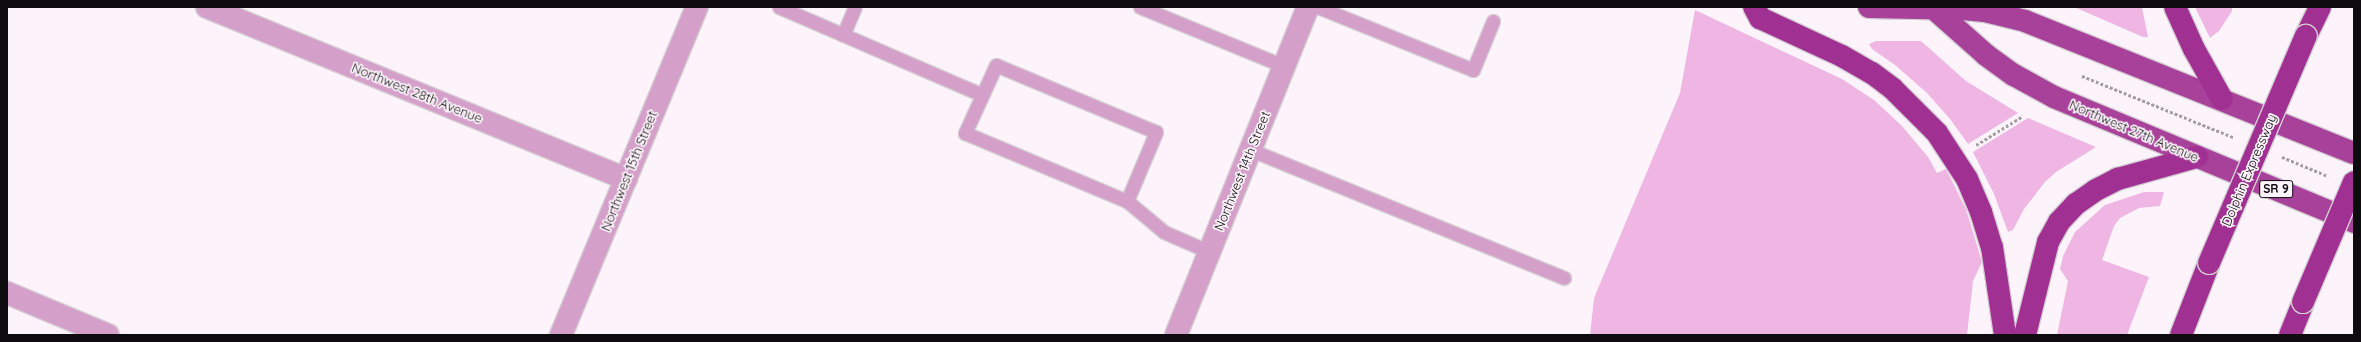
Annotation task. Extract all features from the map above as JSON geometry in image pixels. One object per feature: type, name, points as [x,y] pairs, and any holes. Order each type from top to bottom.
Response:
[{"type":"highway","points":[[1754,7],[1760,18],[1842,56],[1872,73],[1899,94],[1937,133],[1967,179],[1981,212],[1992,246],[2005,335]]},
{"type":"highway","points":[[1870,7],[1985,11],[2024,21],[2354,153]]},
{"type":"highway","points":[[2176,7],[2194,49],[2222,99]]},
{"type":"highway","name":"Dolphin Expressway","points":[[2181,335],[2209,263],[2306,36],[2320,7]]},
{"type":"highway","name":"Northwest 27th Avenue","points":[[1932,8],[1986,55],[2014,75],[2054,97],[2354,222]]},
{"type":"highway","points":[[2025,335],[2048,242],[2060,222],[2076,204],[2096,190],[2118,179],[2197,157]]},
{"type":"highway","points":[[2290,335],[2354,182]]},
{"type":"street","name":"Northwest 28th Avenue","points":[[207,7],[235,12],[626,179]]},
{"type":"street","name":"Northwest 15th Street","points":[[561,335],[697,7]]},
{"type":"street","name":"Northwest 14th Street","points":[[1176,335],[1308,7]]},
{"type":"street","points":[[7,293],[108,335]]},
{"type":"lane","points":[[778,7],[982,94]]},
{"type":"lane","points":[[843,35],[855,7]]},
{"type":"lane","points":[[1140,7],[1284,66]]},
{"type":"lane","points":[[1318,7],[1472,70],[1493,21]]},
{"type":"lane","points":[[1127,201],[1156,132],[996,65],[965,133],[1127,201],[1164,232],[1210,252]]},
{"type":"lane","points":[[1251,150],[1564,278]]},
{"type":"path","points":[[2079,82],[2085,70]]},
{"type":"path","points":[[2082,76],[2236,139]]},
{"type":"path","points":[[1970,148],[2023,116]]},
{"type":"path","points":[[2280,157],[2332,178]]},
{"type":"shaded area","points":[[2074,7],[2142,7],[2148,37],[2143,37]]},
{"type":"shaded area","points":[[2195,7],[2232,7],[2232,11],[2219,31],[2210,38]]},
{"type":"shaded area","points":[[1695,10],[1842,79],[1874,100],[1902,126],[1928,157],[1937,173],[1946,169],[1966,209],[1982,262],[1973,281],[1967,335],[1590,335],[1594,298],[1680,93]]},
{"type":"shaded area","points":[[1876,41],[1921,41],[1966,81],[2018,113],[1968,144],[1950,119],[1927,93],[1895,65],[1872,49],[1869,44]]},
{"type":"shaded area","points":[[2028,118],[2096,147],[2056,172],[2045,182],[2024,209],[2013,230],[2008,232],[1994,194],[1973,152]]},
{"type":"shaded area","points":[[2144,192],[2164,192],[2160,206],[2139,208],[2120,218],[2114,226],[2102,260],[2149,277],[2127,335],[2057,335],[2068,281],[2060,269],[2063,256],[2075,232],[2105,205]]}]
